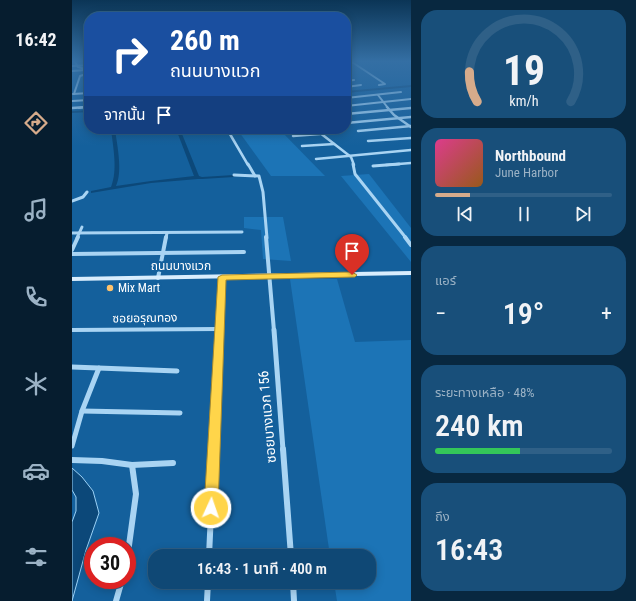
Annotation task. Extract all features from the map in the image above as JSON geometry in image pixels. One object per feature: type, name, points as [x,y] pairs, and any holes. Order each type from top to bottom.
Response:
[{"type":"main road","name":"ถนนบางแวก","points":[[72,279],[411,273]]},
{"type":"street","points":[[351,98],[401,92]]},
{"type":"street","points":[[73,94],[84,93]]},
{"type":"street","points":[[378,95],[386,102],[390,110],[398,118],[411,127]]},
{"type":"street","points":[[351,106],[411,99]]},
{"type":"street","points":[[72,101],[84,100]]},
{"type":"street","points":[[72,108],[84,107]]},
{"type":"street","points":[[351,114],[411,108]]},
{"type":"street","points":[[351,123],[411,117]]},
{"type":"street","points":[[358,131],[411,127]]},
{"type":"street","points":[[230,134],[255,176]]},
{"type":"street","points":[[293,136],[320,134],[349,155],[353,162],[355,174],[411,245]]},
{"type":"street","points":[[368,141],[411,138]]},
{"type":"street","points":[[302,146],[335,144]]},
{"type":"street","points":[[316,159],[411,150]]},
{"type":"street","points":[[372,166],[411,163]]},
{"type":"street","points":[[234,175],[255,176]]},
{"type":"street","name":"ซอยบางแวก 156","points":[[255,176],[260,177],[262,192],[290,549]]},
{"type":"street","points":[[72,201],[83,196],[87,192]]},
{"type":"street","points":[[72,250],[82,227]]},
{"type":"street","points":[[72,233],[242,232]]},
{"type":"street","points":[[158,278],[167,233]]},
{"type":"street","points":[[72,254],[244,252]]},
{"type":"street","points":[[209,549],[222,277]]},
{"type":"street","name":"ซอยอรุณทอง","points":[[72,330],[219,329]]},
{"type":"street","points":[[72,367],[177,371]]},
{"type":"street","points":[[72,446],[82,411],[99,368]]},
{"type":"street","points":[[82,411],[180,413]]},
{"type":"street","points":[[72,460],[132,465],[173,463]]},
{"type":"street","points":[[130,537],[136,494],[132,465]]},
{"type":"street","points":[[116,601],[119,589]]},
{"type":"street","points":[[207,601],[208,589]]},
{"type":"street","points":[[293,589],[294,601]]},
{"type":"shaded area","points":[[241,134],[284,134],[325,176],[271,176]]},
{"type":"shaded area","points":[[369,174],[411,228],[411,262],[341,176]]},
{"type":"shaded area","points":[[244,217],[283,217],[291,261],[263,259],[261,230],[244,228]]},
{"type":"shaded area","points":[[290,279],[337,279],[355,342],[411,340],[411,601],[337,601],[335,589],[376,589],[376,549],[329,549]]},
{"type":"shaded area","points":[[72,468],[82,477],[93,491],[99,513],[91,537],[84,537],[84,557],[72,601],[72,522],[76,511],[76,497],[72,490]]},
{"type":"waterway","points":[[351,92],[367,90]]},
{"type":"waterway","points":[[72,112],[84,111]]},
{"type":"waterway","points":[[113,134],[116,177],[113,188]]},
{"type":"waterway","points":[[180,134],[198,177]]},
{"type":"waterway","points":[[198,177],[234,176]]},
{"type":"waterway","points":[[93,192],[151,182],[198,177]]},
{"type":"place","name":"Mix Mart","points":[[110,288]]},
{"type":"route","points":[[211,508],[222,277],[352,275]]}]
